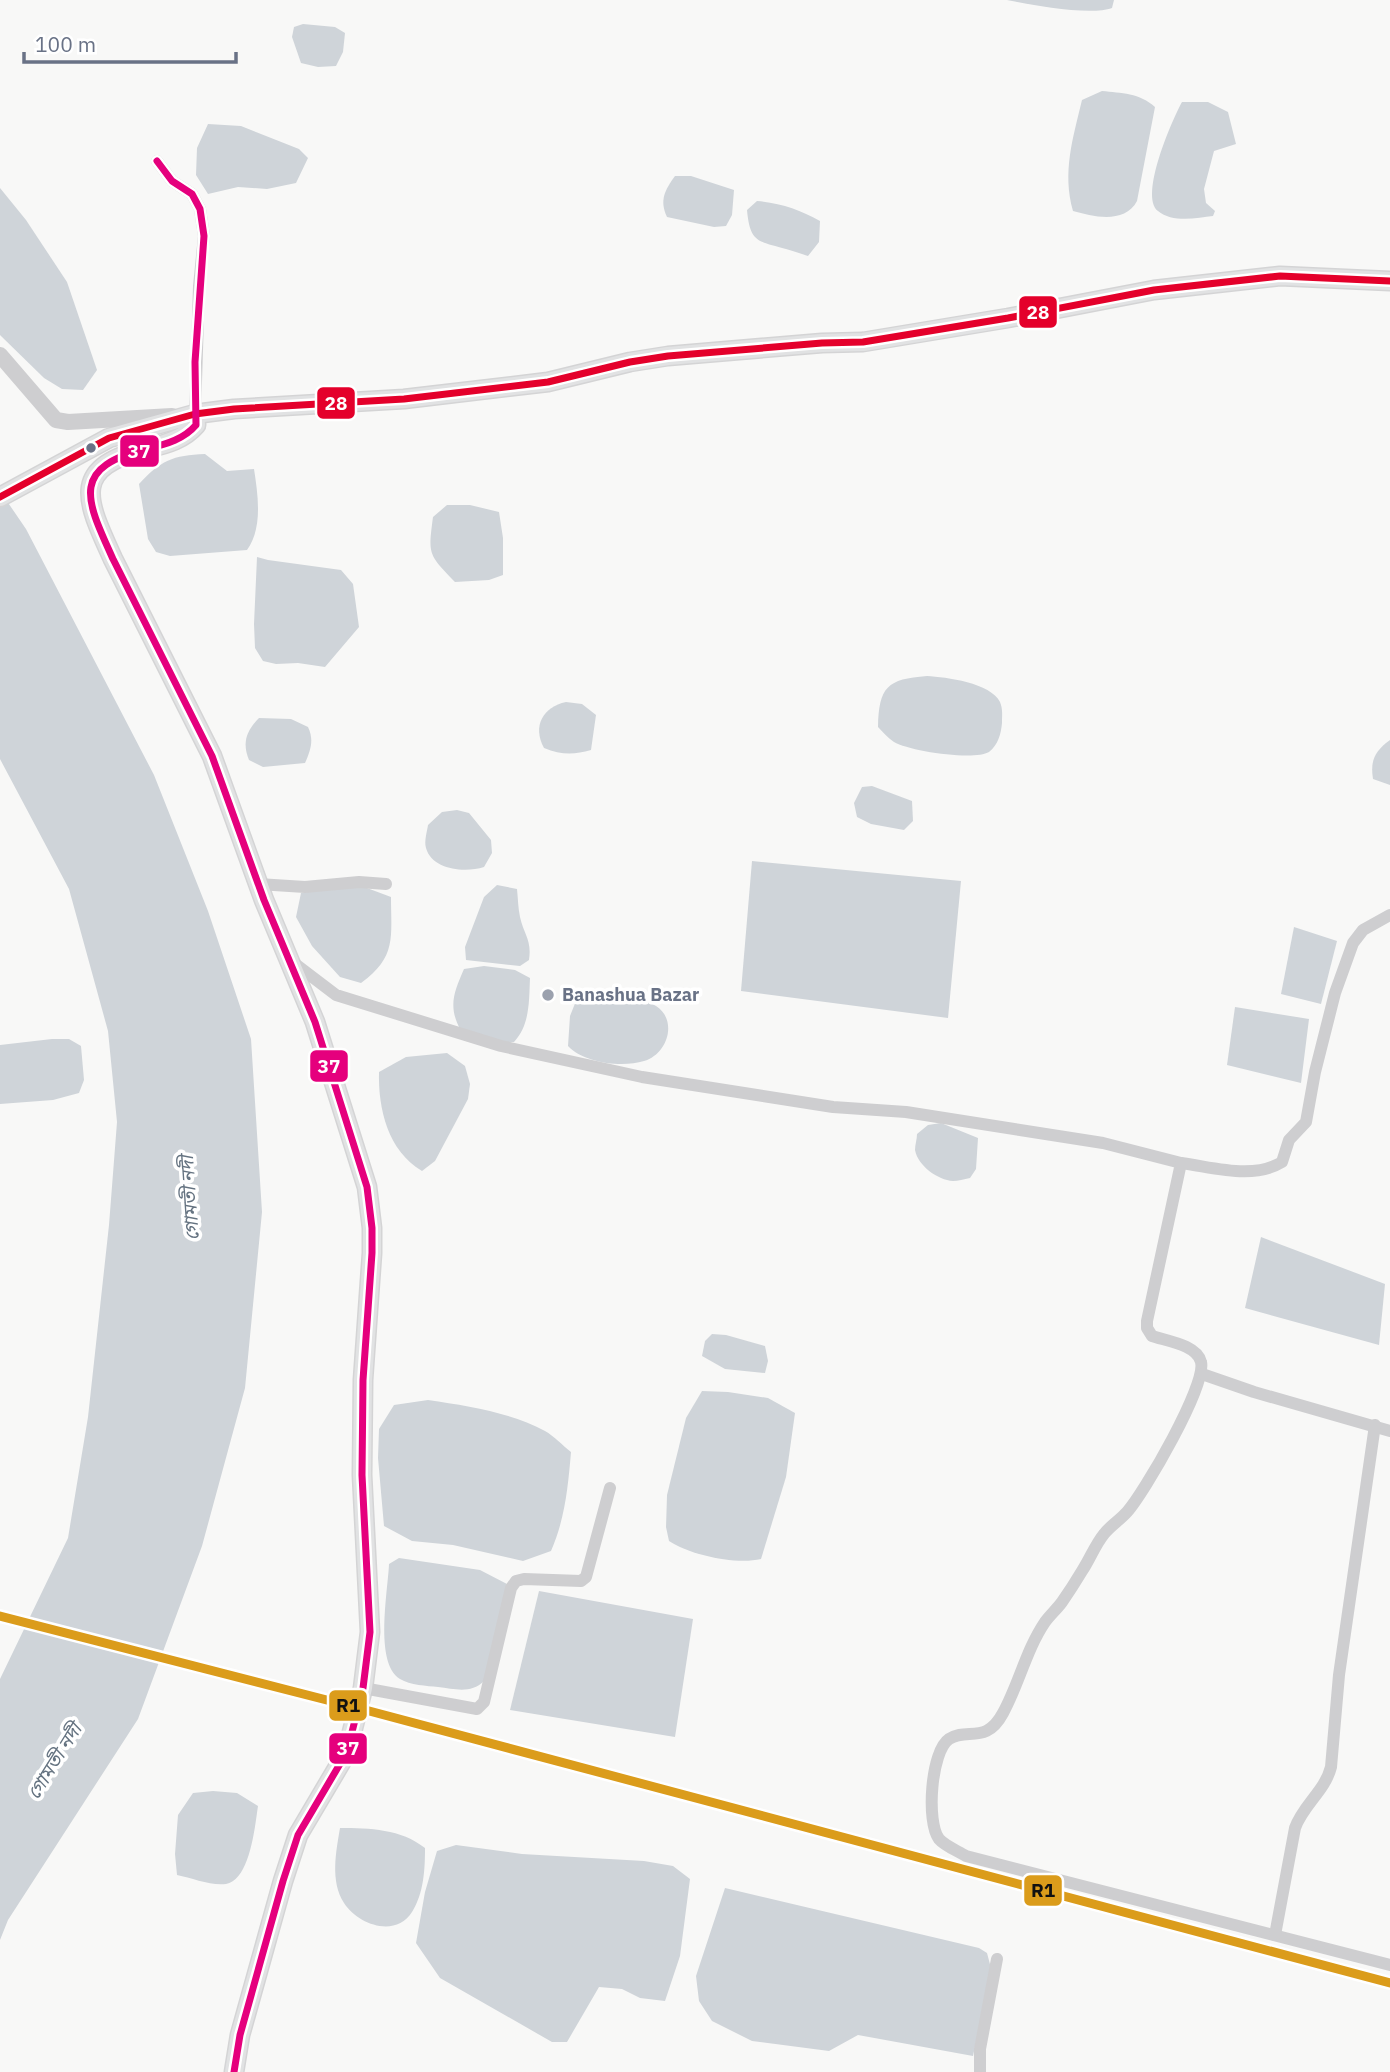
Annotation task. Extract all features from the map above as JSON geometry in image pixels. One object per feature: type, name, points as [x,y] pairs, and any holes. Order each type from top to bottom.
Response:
[{"type":"main road","points":[[0,497],[109,438],[195,414],[234,409],[404,399],[548,382],[630,362],[668,356],[863,342],[1154,290],[1280,276],[1390,281]]},
{"type":"main road","points":[[195,414],[196,425],[191,432],[177,440],[119,457],[99,469],[90,486],[91,499],[99,528],[113,559],[212,757],[258,884],[316,1022],[367,1187],[372,1228],[363,1380],[362,1448],[370,1632],[363,1688],[347,1752],[298,1835],[240,2035],[234,2072]]},
{"type":"street","points":[[0,355],[56,420],[89,421],[195,414],[197,312],[204,236],[200,209],[192,194],[172,181],[156,161]]},
{"type":"street","points":[[258,884],[305,887],[359,882],[386,884]]},
{"type":"street","points":[[290,960],[336,995],[514,1049],[642,1077],[833,1107],[906,1112],[1103,1143],[1181,1163],[1255,1172],[1270,1170],[1282,1162],[1289,1140],[1306,1122],[1315,1072],[1335,993],[1353,943],[1363,930],[1390,915]]},
{"type":"street","points":[[1181,1163],[1147,1328],[1152,1336],[1197,1353],[1202,1374],[1180,1424],[1146,1487],[1127,1512],[1104,1534],[1062,1602],[1040,1631],[1003,1714],[993,1727],[975,1735],[951,1737],[943,1745],[933,1781],[932,1825],[940,1840],[966,1856],[1390,1965]]},
{"type":"street","points":[[1202,1374],[1254,1392],[1390,1431]]},
{"type":"street","points":[[1275,1935],[1294,1828],[1298,1817],[1329,1777],[1331,1767],[1339,1675],[1375,1425]]},
{"type":"street","points":[[363,1688],[410,1699],[477,1709],[480,1707],[484,1702],[511,1588],[516,1581],[524,1579],[582,1581],[586,1577],[610,1488]]},
{"type":"street","points":[[979,2072],[980,2049],[997,1959]]},
{"type":"street","points":[[240,2035],[241,2072]]},
{"type":"water","points":[[1007,0],[1114,0],[1112,8],[1090,11]]},
{"type":"water","points":[[303,24],[335,27],[345,33],[343,52],[336,66],[318,67],[301,63],[292,37],[294,27]]},
{"type":"water","points":[[1102,91],[1137,96],[1155,107],[1137,201],[1125,213],[1108,217],[1073,211],[1068,183],[1070,155],[1082,100]]},
{"type":"water","points":[[1182,102],[1208,102],[1228,112],[1236,144],[1214,151],[1204,189],[1206,203],[1215,211],[1213,216],[1185,219],[1170,217],[1158,211],[1153,203],[1152,190],[1159,158]]},
{"type":"water","points":[[208,124],[241,126],[299,149],[308,158],[296,183],[267,189],[238,187],[208,194],[196,175],[197,148]]},
{"type":"water","points":[[675,176],[691,176],[734,190],[732,215],[726,226],[714,227],[667,217],[663,205],[664,195]]},
{"type":"water","points":[[0,188],[26,220],[67,282],[97,370],[83,390],[62,389],[44,378],[0,335]]},
{"type":"water","points":[[757,201],[790,208],[820,221],[819,242],[808,256],[762,242],[753,235],[747,210]]},
{"type":"water","points":[[205,454],[227,471],[254,469],[258,511],[252,541],[247,550],[170,556],[156,552],[148,539],[139,484],[168,461]]},
{"type":"water","name":"গোমতী নদী","points":[[0,491],[26,529],[154,775],[208,911],[251,1039],[262,1212],[245,1388],[202,1546],[138,1719],[8,1920],[0,1940],[0,1679],[68,1538],[88,1417],[109,1225],[117,1122],[108,1031],[69,889],[0,759]]},
{"type":"water","points":[[447,505],[470,505],[499,512],[503,538],[503,575],[489,580],[455,582],[439,565],[432,553],[431,530],[433,517]]},
{"type":"water","points":[[257,557],[341,570],[353,584],[359,627],[325,667],[263,661],[255,648]]},
{"type":"water","points":[[927,676],[967,682],[995,695],[1001,705],[1002,723],[995,746],[989,752],[970,756],[913,749],[894,742],[878,727],[880,703],[888,688],[903,680]]},
{"type":"water","points":[[566,702],[582,704],[596,715],[591,750],[568,754],[544,748],[539,732],[542,719],[551,708]]},
{"type":"water","points":[[259,718],[291,719],[308,727],[311,745],[305,763],[263,767],[249,760],[246,737]]},
{"type":"water","points":[[1390,740],[1390,785],[1373,779],[1372,772],[1375,756]]},
{"type":"water","points":[[872,786],[912,801],[913,821],[904,830],[871,824],[857,817],[854,803],[862,787]]},
{"type":"water","points":[[457,810],[469,813],[491,840],[492,853],[484,867],[468,870],[450,868],[429,855],[425,842],[428,825],[442,812]]},
{"type":"water","points":[[752,861],[961,881],[948,1018],[741,991]]},
{"type":"water","points":[[359,885],[391,897],[390,945],[381,964],[361,983],[340,977],[312,946],[296,917],[301,893]]},
{"type":"water","points":[[497,885],[517,889],[520,917],[529,947],[529,960],[520,966],[466,960],[465,947],[484,897]]},
{"type":"water","points":[[1294,927],[1337,941],[1321,1004],[1281,994]]},
{"type":"water","points":[[484,966],[515,970],[530,978],[526,1020],[514,1042],[500,1042],[460,1029],[456,1021],[454,999],[464,969]]},
{"type":"water","points":[[603,994],[644,1000],[663,1012],[668,1028],[664,1044],[659,1051],[644,1061],[615,1064],[593,1060],[568,1046],[570,1016],[578,996]]},
{"type":"water","points":[[1235,1007],[1309,1019],[1301,1083],[1227,1065]]},
{"type":"water","points":[[69,1039],[81,1046],[84,1080],[79,1093],[53,1100],[0,1104],[0,1045]]},
{"type":"water","points":[[447,1053],[465,1066],[470,1084],[468,1099],[435,1161],[422,1171],[410,1163],[401,1152],[387,1128],[379,1072],[406,1057]]},
{"type":"water","points":[[941,1123],[978,1138],[976,1169],[970,1178],[953,1181],[941,1178],[924,1167],[917,1156],[917,1134],[928,1125]]},
{"type":"water","points":[[1261,1237],[1385,1284],[1379,1345],[1245,1308]]},
{"type":"water","points":[[712,1334],[726,1335],[765,1346],[768,1361],[765,1373],[725,1369],[702,1356],[705,1341]]},
{"type":"water","points":[[702,1391],[768,1398],[795,1413],[786,1477],[761,1559],[739,1561],[714,1558],[689,1551],[669,1541],[666,1527],[667,1495],[686,1418]]},
{"type":"water","points":[[428,1400],[473,1407],[531,1424],[555,1438],[571,1452],[563,1515],[551,1551],[523,1561],[453,1545],[412,1541],[384,1526],[378,1458],[379,1429],[394,1405]]},
{"type":"water","points":[[399,1558],[480,1570],[507,1584],[484,1681],[479,1685],[462,1690],[419,1685],[400,1679],[392,1671],[385,1643],[385,1608],[389,1564]]},
{"type":"water","points":[[539,1591],[693,1619],[675,1737],[510,1710]]},
{"type":"water","points":[[193,1793],[237,1793],[258,1806],[246,1863],[241,1873],[226,1884],[208,1883],[177,1875],[175,1854],[178,1815]]},
{"type":"water","points":[[340,1828],[395,1833],[425,1848],[421,1889],[416,1905],[405,1920],[397,1925],[377,1926],[358,1917],[344,1903],[336,1876]]},
{"type":"water","points":[[456,1845],[522,1854],[644,1861],[673,1866],[690,1879],[680,1956],[665,2001],[640,1998],[622,1989],[599,1987],[567,2042],[552,2042],[440,1978],[416,1943],[425,1892],[437,1851]]},
{"type":"water","points":[[725,1888],[979,1948],[987,1953],[991,1968],[973,2056],[858,2035],[829,2051],[752,2041],[712,2021],[699,2001],[696,1976]]},
{"type":"transit line","name":"37","points":[[157,161],[172,181],[192,194],[200,209],[204,236],[195,362],[196,425],[175,440],[124,456],[106,465],[96,475],[91,488],[91,502],[113,559],[212,756],[264,900],[315,1022],[367,1187],[372,1228],[363,1380],[362,1475],[370,1632],[363,1688],[347,1752],[298,1835],[240,2035],[234,2072]]},
{"type":"transit line","name":"28","points":[[0,497],[109,438],[195,414],[234,409],[404,399],[548,382],[630,362],[668,356],[863,342],[1154,290],[1280,276],[1390,281]]},
{"type":"transit line","name":"R1","points":[[0,1616],[358,1708],[1390,1983]]},
{"type":"place","name":"Banashua Bazar","points":[[548,995]]}]
